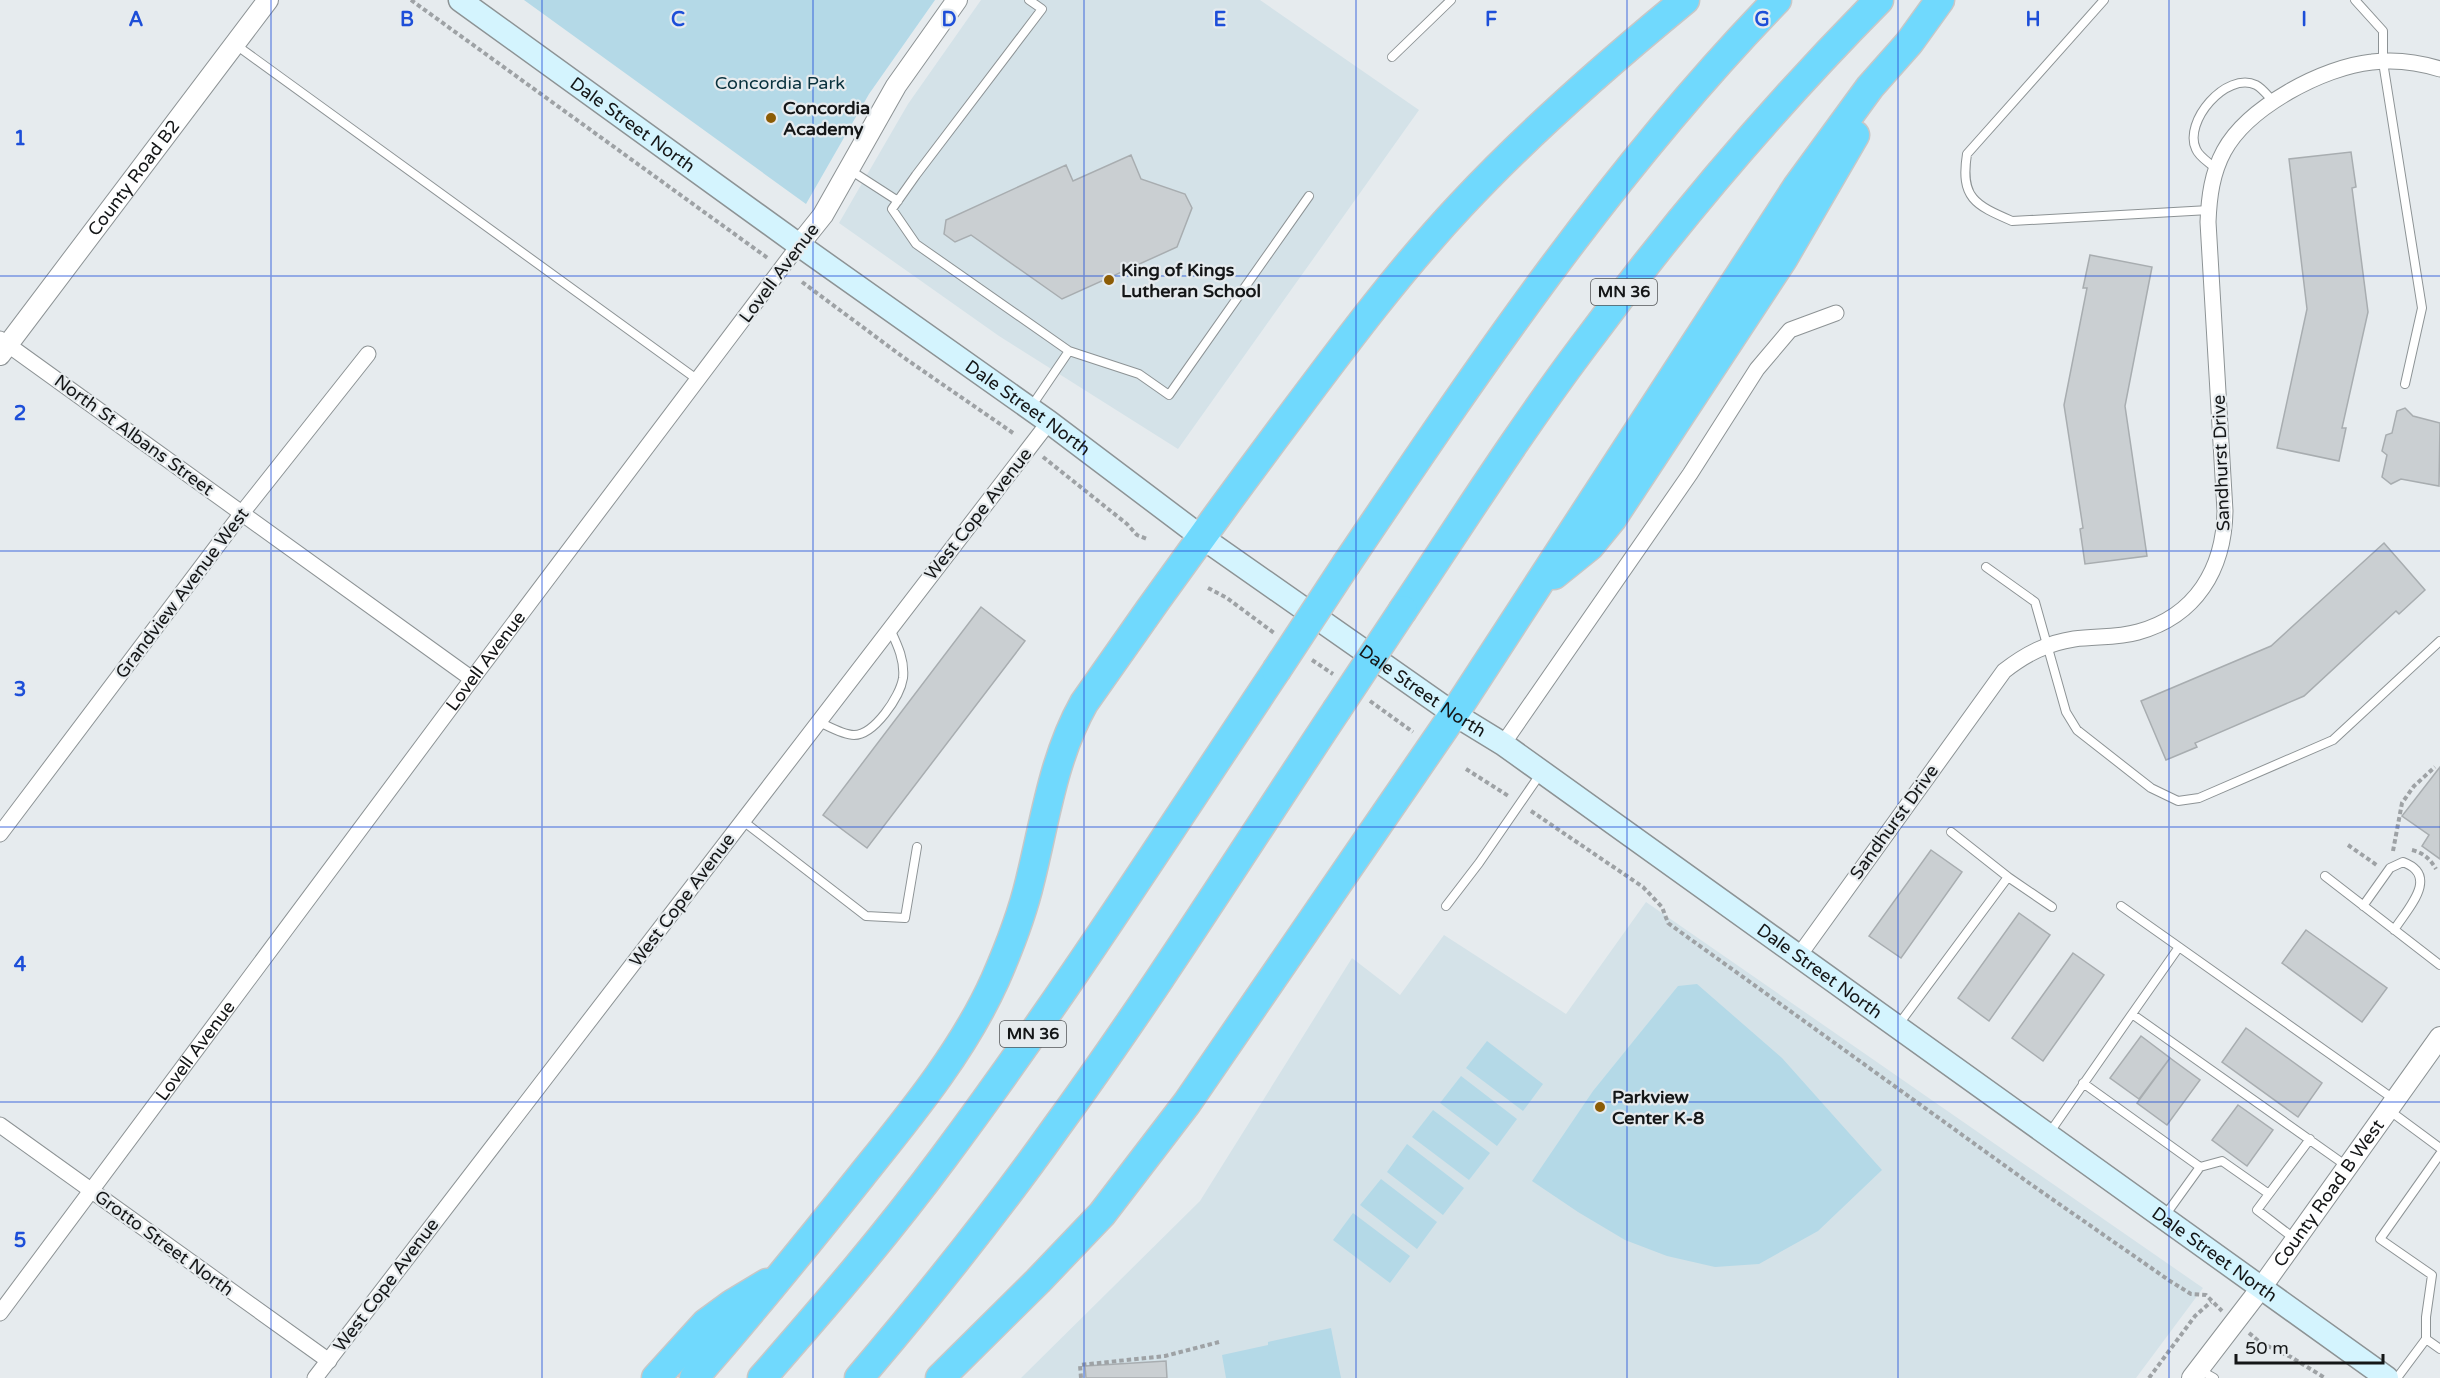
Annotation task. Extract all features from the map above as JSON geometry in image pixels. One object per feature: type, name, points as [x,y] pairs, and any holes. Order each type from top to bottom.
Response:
[{"type":"highway","points":[[694,1378],[784,1273],[892,1137],[945,1066],[973,1023],[994,981],[1021,915],[1054,775],[1070,728],[1083,704],[1200,536],[1375,303],[1461,204],[1555,113],[1638,38],[1685,0]]},
{"type":"highway","name":"MN 36","points":[[762,1378],[870,1251],[942,1160],[1047,1016],[1472,378],[1576,236],[1692,93],[1777,0]]},
{"type":"highway","name":"MN 36","points":[[859,1378],[945,1274],[1055,1130],[1574,358],[1692,204],[1811,69],[1879,0]]},
{"type":"highway","points":[[940,1378],[1038,1281],[1109,1205],[1187,1103],[1454,714],[1537,586],[1590,546],[1612,519],[1783,259],[1909,43],[1940,0]]},
{"type":"highway","points":[[656,1378],[706,1323],[732,1304],[784,1273]]},
{"type":"main road","name":"Dale Street North","points":[[460,0],[799,245],[1030,408],[1200,536],[1454,714],[1503,744],[2386,1378]]},
{"type":"street","name":"County Road B2","points":[[3,346],[268,0]]},
{"type":"street","name":"Lovell Avenue","points":[[0,1313],[472,679],[823,215],[896,86],[957,0]]},
{"type":"street","name":"Sandhurst Drive","points":[[1798,957],[1990,687],[2004,671],[2024,656],[2046,645],[2074,639],[2137,632],[2158,625],[2178,613],[2195,598],[2210,578],[2220,556],[2225,533],[2225,512],[2209,198],[2216,169],[2237,131],[2273,101],[2345,68],[2383,62],[2424,64],[2440,69]]},
{"type":"street","points":[[1503,744],[1690,474],[1757,369],[1790,330],[1836,313]]},
{"type":"street","name":"North St Albans Street","points":[[3,346],[242,513],[472,679]]},
{"type":"street","name":"Grandview Avenue West","points":[[0,834],[242,513],[368,354]]},
{"type":"street","name":"West Cope Avenue","points":[[315,1378],[1049,422]]},
{"type":"street","name":"County Road B West","points":[[2202,1375],[2261,1288],[2440,1037]]},
{"type":"street","name":"Grotto Street North","points":[[0,1125],[328,1361]]},
{"type":"lane","points":[[1029,0],[1042,9],[892,209],[916,244],[1069,351],[1139,374],[1169,394],[1310,196]]},
{"type":"lane","points":[[1392,57],[1451,0]]},
{"type":"lane","points":[[2104,0],[1967,154],[1964,172],[1970,197],[1986,210],[2012,221],[2209,210]]},
{"type":"lane","points":[[2355,0],[2383,31],[2383,62],[2422,308],[2405,384]]},
{"type":"lane","points":[[235,44],[698,380]]},
{"type":"lane","points":[[2216,169],[2196,150],[2193,134],[2205,108],[2218,93],[2237,83],[2255,85],[2273,101]]},
{"type":"lane","points":[[848,170],[898,201]]},
{"type":"lane","points":[[1030,408],[1069,351]]},
{"type":"lane","points":[[1986,567],[2035,602],[2066,712],[2077,730],[2151,788],[2178,801],[2199,798],[2333,740],[2440,641]]},
{"type":"lane","points":[[819,722],[852,735],[867,732],[889,709],[903,679],[901,655],[890,629]]},
{"type":"lane","points":[[1446,906],[1479,863],[1541,772]]},
{"type":"lane","points":[[743,821],[866,916],[905,918],[917,847]]},
{"type":"lane","points":[[1951,832],[2008,877],[2052,907]]},
{"type":"lane","points":[[2363,906],[2396,863],[2403,862],[2419,871],[2422,878],[2421,887],[2394,930]]},
{"type":"lane","points":[[2325,876],[2440,965]]},
{"type":"lane","points":[[1896,1028],[2008,877]]},
{"type":"lane","points":[[2121,906],[2392,1105],[2440,1148]]},
{"type":"lane","points":[[2047,1135],[2179,947]]},
{"type":"lane","points":[[2132,1014],[2348,1167]]},
{"type":"lane","points":[[2084,1083],[2200,1167]]},
{"type":"lane","points":[[2296,1239],[2257,1210],[2310,1140]]},
{"type":"lane","points":[[2397,1378],[2426,1338],[2426,1317],[2432,1275],[2380,1239],[2440,1154]]},
{"type":"lane","points":[[2163,1218],[2200,1167],[2222,1161],[2269,1194]]},
{"type":"lane","points":[[2426,1338],[2440,1349]]},
{"type":"path","points":[[411,0],[772,261]]},
{"type":"path","points":[[802,282],[903,357],[1013,433]]},
{"type":"path","points":[[1043,457],[1127,524],[1137,535],[1147,538]]},
{"type":"path","points":[[2393,851],[2402,803],[2414,786],[2435,767]]},
{"type":"path","points":[[1466,769],[1643,887],[1662,907],[1668,923],[2028,1183],[2170,1281],[2191,1294],[2206,1295],[2211,1302],[2195,1316],[2149,1378]]},
{"type":"path","points":[[1081,1378],[1080,1365],[1165,1356],[1219,1342]]},
{"type":"path","points":[[2261,1343],[2291,1357],[2325,1378]]},
{"type":"shaded area","name":"King of Kings Lutheran School","points":[[981,0],[1260,0],[1419,110],[1178,449],[999,336],[839,223],[908,104]]},
{"type":"shaded area","name":"Parkview Center K-8","points":[[1646,902],[2203,1288],[2136,1378],[1021,1378],[1200,1201],[1352,958],[1400,995],[1444,935],[1566,1014]]},
{"type":"green space","name":"Concordia Park","points":[[524,0],[935,0],[869,94],[806,204]]},
{"type":"green space","points":[[1697,984],[1782,1058],[1882,1170],[1818,1231],[1759,1264],[1715,1267],[1667,1256],[1625,1240],[1532,1181],[1593,1091],[1678,986]]},
{"type":"green space","points":[[1487,1041],[1543,1084],[1523,1111],[1466,1068]]},
{"type":"green space","points":[[1461,1076],[1517,1119],[1497,1146],[1440,1103]]},
{"type":"green space","points":[[1433,1110],[1490,1153],[1469,1180],[1412,1137]]},
{"type":"green space","points":[[1407,1144],[1464,1188],[1443,1215],[1387,1172]]},
{"type":"green space","points":[[1381,1179],[1437,1222],[1417,1249],[1360,1205]]},
{"type":"green space","points":[[1353,1213],[1410,1256],[1390,1283],[1333,1240]]},
{"type":"green space","points":[[1331,1328],[1341,1378],[1226,1378],[1222,1355]]},
{"type":"building","points":[[2351,152],[2356,187],[2352,188],[2368,312],[2342,428],[2346,428],[2339,461],[2277,448],[2307,309],[2289,159]]},
{"type":"building","points":[[1131,155],[1141,179],[1185,194],[1192,208],[1177,247],[1062,299],[971,235],[955,242],[944,234],[946,220],[1066,165],[1073,181]]},
{"type":"building","points":[[2090,255],[2152,267],[2125,406],[2147,556],[2085,564],[2080,529],[2083,528],[2064,405],[2087,288],[2083,288]]},
{"type":"building","points":[[2405,408],[2413,416],[2440,423],[2439,486],[2401,479],[2391,484],[2382,477],[2387,455],[2382,451],[2386,435],[2392,433],[2397,411]]},
{"type":"building","points":[[2384,543],[2425,590],[2399,614],[2396,611],[2304,696],[2195,743],[2197,747],[2166,760],[2141,701],[2271,646]]},
{"type":"building","points":[[981,607],[1025,641],[867,848],[823,815]]},
{"type":"building","points":[[2440,767],[2440,859],[2422,846],[2429,835],[2402,816]]},
{"type":"building","points":[[1931,850],[1962,872],[1901,958],[1869,936]]},
{"type":"building","points":[[2019,913],[2050,935],[1989,1021],[1958,998]]},
{"type":"building","points":[[2306,930],[2387,988],[2362,1022],[2282,963]]},
{"type":"building","points":[[2073,953],[2104,975],[2043,1061],[2012,1038]]},
{"type":"building","points":[[2246,1028],[2322,1083],[2298,1117],[2222,1062]]},
{"type":"building","points":[[2141,1036],[2170,1058],[2139,1099],[2110,1078]]},
{"type":"building","points":[[2170,1058],[2200,1080],[2167,1125],[2137,1103]]},
{"type":"building","points":[[2238,1105],[2273,1130],[2247,1166],[2212,1140]]},
{"type":"building","points":[[1166,1361],[1167,1378],[1086,1378],[1085,1366]]},
{"type":"place","name":"Concordia Academy","points":[[771,118]]},
{"type":"place","name":"King of Kings Lutheran School","points":[[1109,280]]},
{"type":"place","name":"Parkview Center K-8","points":[[1600,1107]]}]
